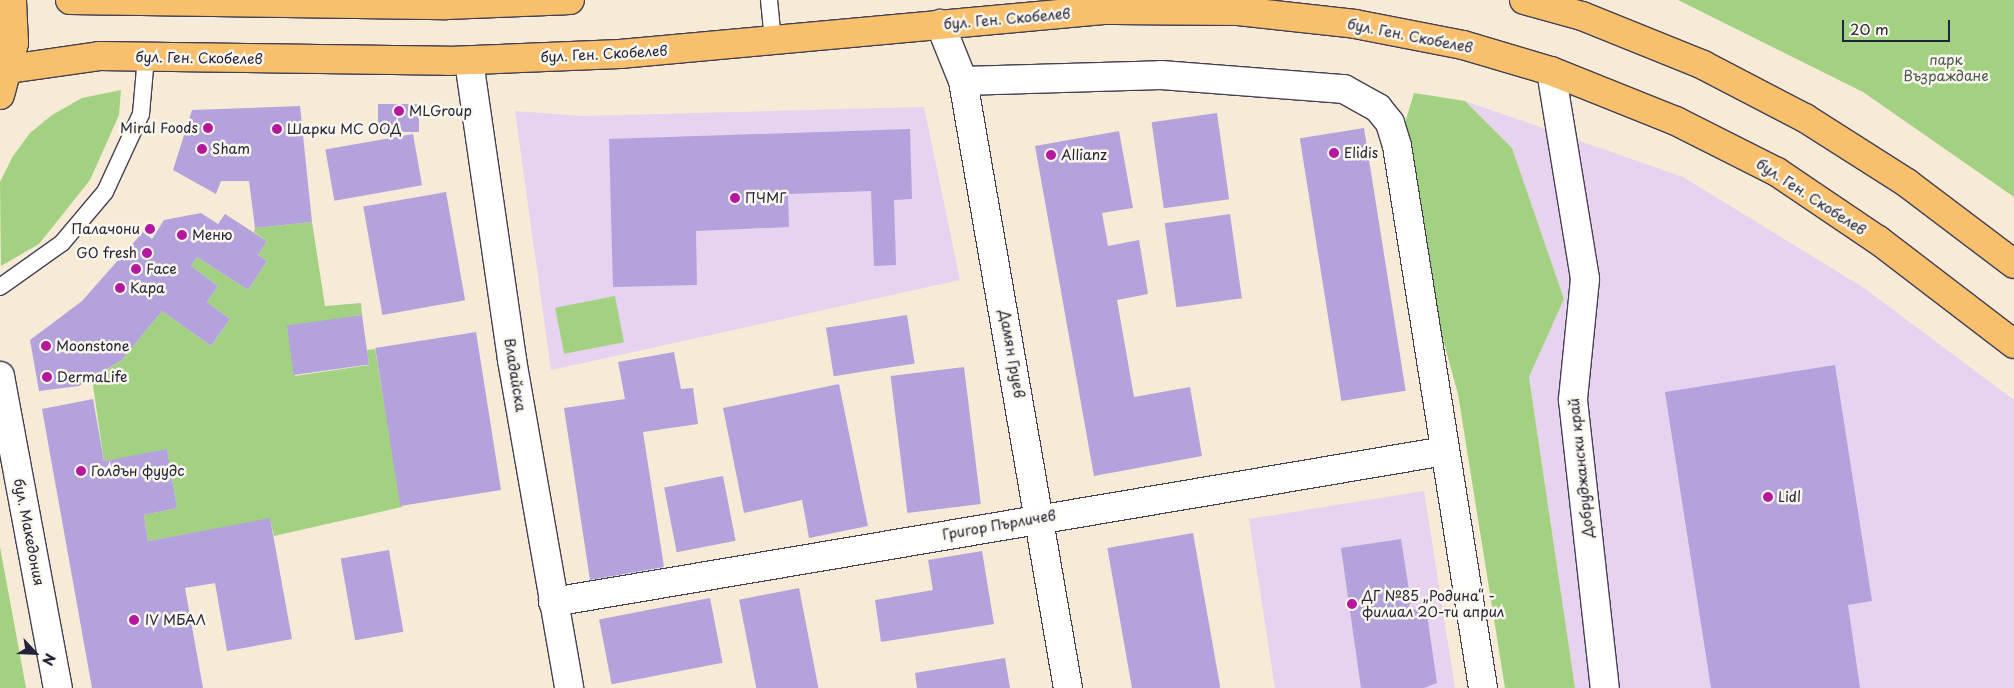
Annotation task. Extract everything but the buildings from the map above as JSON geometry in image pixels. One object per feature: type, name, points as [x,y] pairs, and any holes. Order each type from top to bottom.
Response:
[{"type":"main road","points":[[0,95],[9,69],[14,43],[12,0]]},
{"type":"main road","points":[[70,0],[446,3],[570,0]]},
{"type":"main road","points":[[1524,0],[1582,16],[1703,65],[1805,118],[1907,183],[2014,264]]},
{"type":"main road","name":"бул. Ген. Скобелев","points":[[9,69],[99,56],[469,61],[620,54],[1106,10],[1238,11],[1355,24],[1463,45],[1551,71],[1676,121],[1777,172],[1878,240],[2014,344]]},
{"type":"street","name":"Дамян Груев","points":[[940,24],[963,81],[1041,518],[1068,688]]},
{"type":"street","name":"Владайска","points":[[469,61],[553,602],[569,688]]},
{"type":"street","name":"Добруджански край","points":[[1551,71],[1585,278],[1573,400],[1605,688]]},
{"type":"street","points":[[963,81],[1161,75],[1344,89],[1378,108],[1390,123],[1398,146],[1483,688]]},
{"type":"street","name":"бул. Македония","points":[[0,376],[58,688]]},
{"type":"street","name":"Григор Пърличев","points":[[553,602],[1445,451]]},
{"type":"lane","points":[[769,0],[773,40]]},
{"type":"lane","points":[[0,287],[62,243],[105,192],[141,114],[146,57]]},
{"type":"shaded area","points":[[1465,101],[1683,177],[1864,288],[2014,400],[2014,688],[1575,688],[1529,377],[1564,299],[1512,148]]},
{"type":"shaded area","name":"ПЧМГ","points":[[924,107],[960,280],[551,370],[515,111],[583,116]]},
{"type":"shaded area","name":"ДГ №85 „Родина“ - филиал 20-ти април","points":[[1424,491],[1455,688],[1275,688],[1249,519]]},
{"type":"green space","name":"парк Възраждане","points":[[1678,0],[2014,0],[2014,197],[1863,92]]},
{"type":"green space","points":[[121,90],[119,115],[90,180],[39,244],[1,266],[0,182],[13,156],[30,133],[52,115],[82,98]]},
{"type":"green space","points":[[1414,93],[1465,101],[1512,148],[1564,299],[1529,377],[1575,688],[1505,688],[1458,394],[1434,306],[1404,126]]},
{"type":"green space","points":[[312,222],[325,306],[361,303],[362,315],[287,327],[295,376],[369,365],[367,350],[375,349],[402,507],[274,536],[270,519],[148,541],[144,515],[177,508],[167,450],[104,461],[92,379],[122,360],[162,311],[211,346],[230,319],[207,302],[218,286],[191,266],[197,257],[248,290],[267,261],[258,255],[267,241],[254,232],[255,228]]},
{"type":"green space","points":[[615,296],[624,342],[564,354],[555,308]]},
{"type":"green space","points":[[0,547],[26,688],[0,688]]},
{"type":"place","name":"MLGroup","points":[[399,111]]},
{"type":"place","name":"Miral Foods","points":[[208,128]]},
{"type":"place","name":"Шарки МС ООД","points":[[277,129]]},
{"type":"place","name":"Sham","points":[[202,149]]},
{"type":"place","name":"Elidis","points":[[1334,153]]},
{"type":"place","name":"Allianz","points":[[1051,155]]},
{"type":"place","name":"ПЧМГ","points":[[735,198]]},
{"type":"place","name":"Палачони","points":[[150,229]]},
{"type":"place","name":"Меню","points":[[182,235]]},
{"type":"place","name":"GO fresh","points":[[147,253]]},
{"type":"place","name":"Face","points":[[136,269]]},
{"type":"place","name":"Кара","points":[[120,288]]},
{"type":"place","name":"Moonstone","points":[[46,346]]},
{"type":"place","name":"DermaLife","points":[[47,377]]},
{"type":"place","name":"Голдън фуудс","points":[[81,471]]},
{"type":"place","name":"Lidl","points":[[1768,497]]},
{"type":"place","name":"ДГ №85 „Родина“ - филиал 20-ти април","points":[[1352,604]]},
{"type":"place","name":"IV МБАЛ","points":[[134,620]]}]
